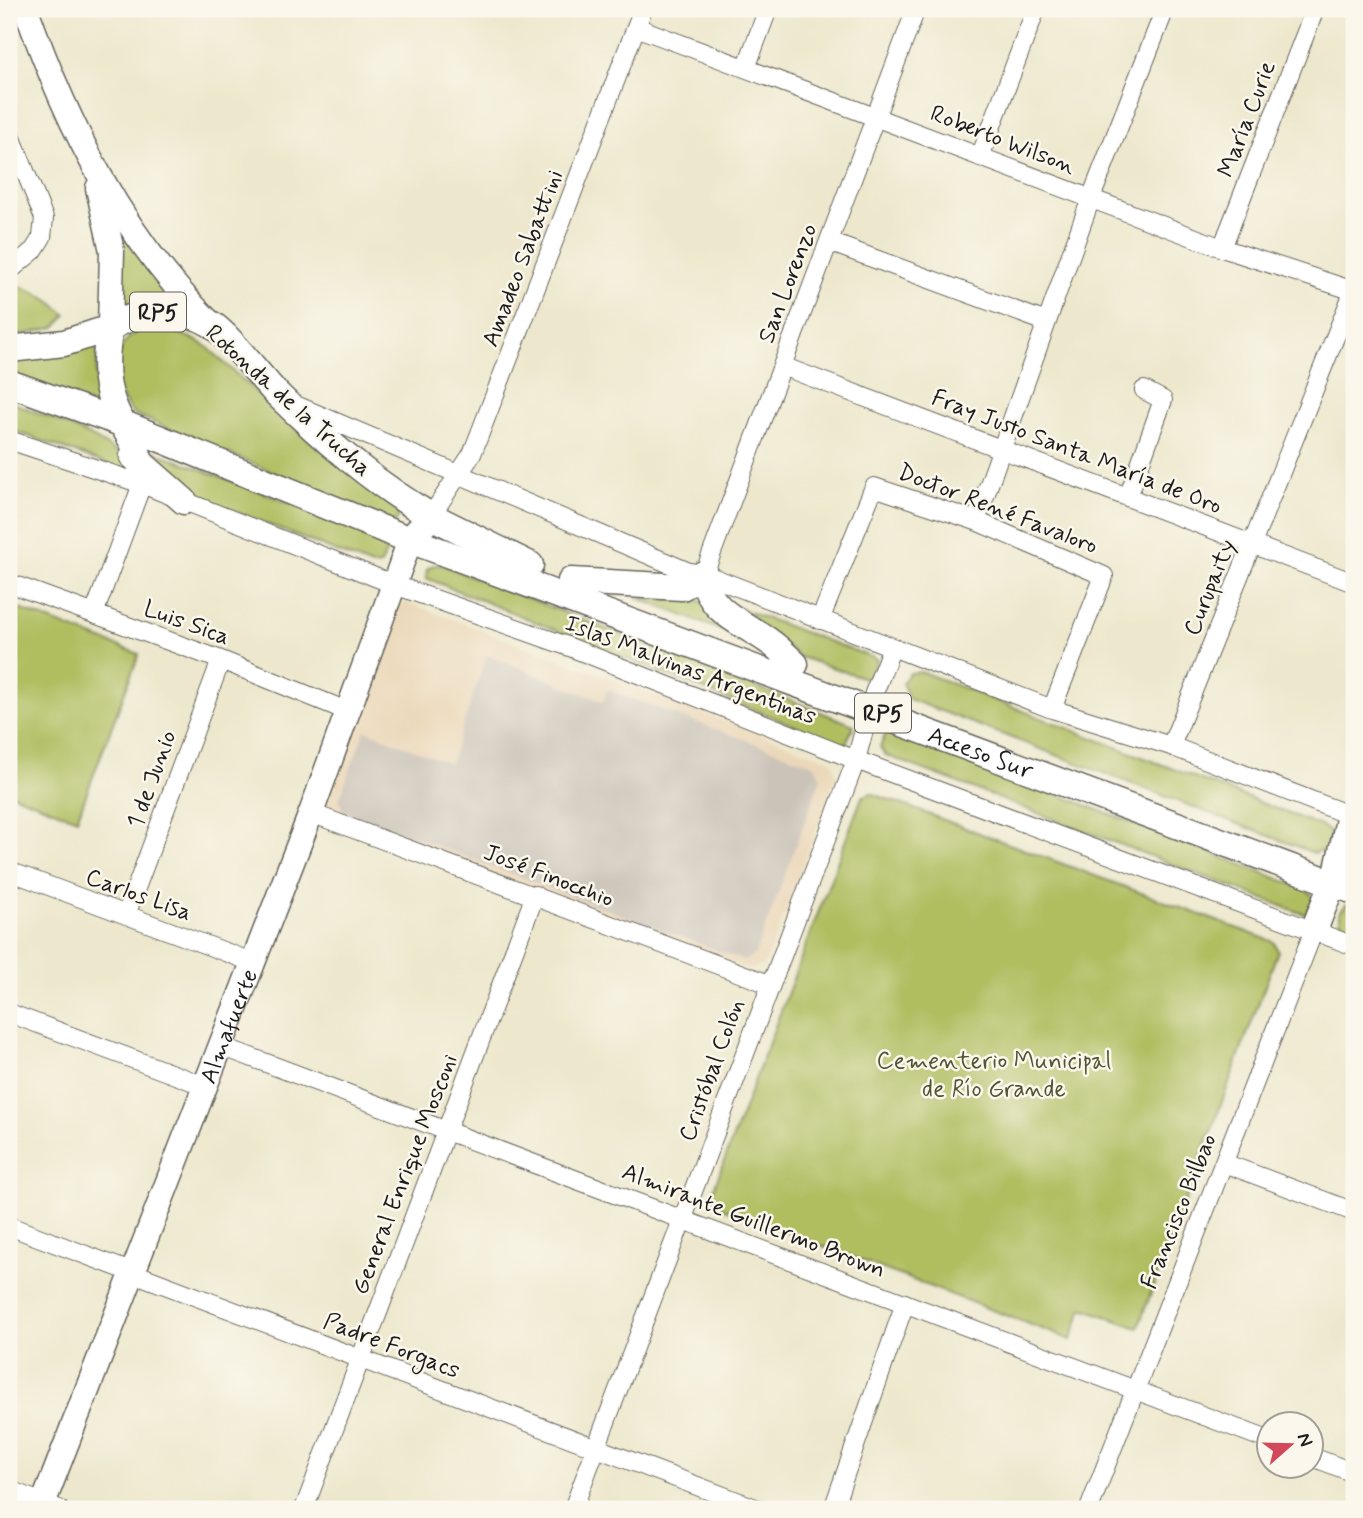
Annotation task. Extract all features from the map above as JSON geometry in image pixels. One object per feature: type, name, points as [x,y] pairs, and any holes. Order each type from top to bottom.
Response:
[{"type":"main road","name":"Rotonda de la Trucha","points":[[110,328],[129,317],[156,312],[176,312],[212,324],[277,394],[396,494],[431,516]]},
{"type":"main road","points":[[9,349],[64,343],[110,328]]},
{"type":"main road","name":"RP5","points":[[110,328],[106,371],[113,404],[124,424]]},
{"type":"main road","points":[[9,383],[124,424],[137,446],[142,474]]},
{"type":"main road","points":[[35,393],[107,434],[142,474],[184,501]]},
{"type":"main road","name":"Rotonda de la Trucha","points":[[124,424],[410,540]]},
{"type":"main road","points":[[410,540],[431,516]]},
{"type":"main road","name":"Acceso Sur","points":[[431,516],[510,558],[795,664],[871,700]]},
{"type":"main road","name":"Acceso Sur","points":[[410,540],[871,700],[1345,879]]},
{"type":"main road","points":[[571,581],[682,587],[704,574],[705,589],[721,610],[770,641],[795,664]]},
{"type":"main road","points":[[1314,930],[1345,879],[1352,816]]},
{"type":"street","name":"RP5","points":[[26,9],[60,102],[92,164],[141,241],[187,300],[212,324]]},
{"type":"street","name":"Amadeo Sabattini","points":[[431,516],[472,454],[643,9]]},
{"type":"street","points":[[746,68],[768,9]]},
{"type":"street","name":"San Lorenzo","points":[[704,574],[916,9]]},
{"type":"street","points":[[980,157],[1036,9]]},
{"type":"street","points":[[976,521],[1091,198],[1166,9]]},
{"type":"street","name":"María Curie","points":[[1222,248],[1315,9]]},
{"type":"street","name":"Roberto Wilson","points":[[636,27],[1222,248],[1354,290]]},
{"type":"street","points":[[9,131],[44,218],[42,237],[38,244],[17,268],[9,271]]},
{"type":"street","name":"RP5","points":[[92,164],[112,251],[110,328]]},
{"type":"street","points":[[829,242],[1046,322]]},
{"type":"street","name":"Curupaity","points":[[1171,746],[1354,290]]},
{"type":"street","name":"Fray Justo Santa María de Oro","points":[[782,366],[1354,583]]},
{"type":"street","points":[[1128,497],[1163,400],[1144,390]]},
{"type":"street","points":[[277,394],[299,407],[689,572],[704,574],[1052,709],[1171,746],[1352,816]]},
{"type":"street","points":[[9,440],[142,474],[94,614]]},
{"type":"street","name":"Doctor René Favaloro","points":[[820,620],[874,487],[976,521],[1104,576],[1052,709]]},
{"type":"street","name":"Islas Malvinas Argentinas","points":[[184,501],[395,584],[567,646],[856,760],[1354,946]]},
{"type":"street","name":"Almafuerte","points":[[48,1507],[132,1272],[311,813],[410,540]]},
{"type":"street","name":"Luis Sica","points":[[9,583],[221,660],[347,711]]},
{"type":"street","name":"Cristóbal Colón","points":[[573,1509],[769,984],[856,760],[871,700],[892,647]]},
{"type":"street","name":"1 de Junio","points":[[126,915],[221,660]]},
{"type":"street","name":"José Finocchio","points":[[311,813],[769,984]]},
{"type":"street","name":"Carlos Lisa","points":[[9,871],[252,962]]},
{"type":"street","name":"General Enrique Mosconi","points":[[304,1509],[535,895]]},
{"type":"street","name":"Francisco Bilbao","points":[[1089,1509],[1314,930]]},
{"type":"street","points":[[9,1013],[205,1086]]},
{"type":"street","name":"Almirante Guillermo Brown","points":[[221,1046],[1254,1434]]},
{"type":"street","points":[[1224,1163],[1354,1212]]},
{"type":"street","name":"Padre Forgacs","points":[[9,1226],[758,1509]]},
{"type":"street","points":[[833,1509],[905,1303]]},
{"type":"street","points":[[1324,1461],[1354,1473]]},
{"type":"street","points":[[9,1490],[48,1507]]},
{"type":"shaded area","points":[[406,602],[832,761],[837,776],[765,964],[750,969],[333,816],[325,809],[397,607]]},
{"type":"shaded area","points":[[487,655],[603,702],[607,690],[815,765],[821,778],[755,954],[745,961],[343,811],[339,800],[365,730],[450,764]]},
{"type":"green space","points":[[118,228],[177,307],[139,303],[117,308]]},
{"type":"green space","points":[[9,283],[40,295],[66,315],[56,327],[9,338]]},
{"type":"green space","points":[[149,328],[178,333],[205,345],[305,437],[399,511],[398,519],[394,523],[132,413],[119,389],[116,364],[125,342]]},
{"type":"green space","points":[[99,339],[97,407],[9,374],[9,359]]},
{"type":"green space","points":[[9,401],[99,441],[129,463],[137,475],[9,429]]},
{"type":"green space","points":[[145,448],[390,541],[381,565],[372,566],[209,501],[183,485]]},
{"type":"green space","points":[[442,565],[854,725],[845,746],[426,578],[427,569]]},
{"type":"green space","points":[[637,598],[702,601],[726,632]]},
{"type":"green space","points":[[9,605],[139,654],[77,819],[9,793]]},
{"type":"green space","points":[[738,608],[877,659],[871,680],[800,657]]},
{"type":"green space","points":[[922,672],[1321,826],[1331,833],[1334,847],[1314,853],[909,699],[902,683],[910,673]]},
{"type":"green space","points":[[895,732],[1305,889],[1314,897],[1306,914],[1298,912],[885,755],[880,747],[886,733]]},
{"type":"green space","name":"Cementerio Municipal de Río Grande","points":[[871,793],[1274,942],[1278,951],[1138,1328],[1083,1308],[1071,1340],[717,1206],[712,1193],[862,797]]},
{"type":"green space","points":[[1347,904],[1354,904],[1354,932],[1340,921],[1340,912]]}]
